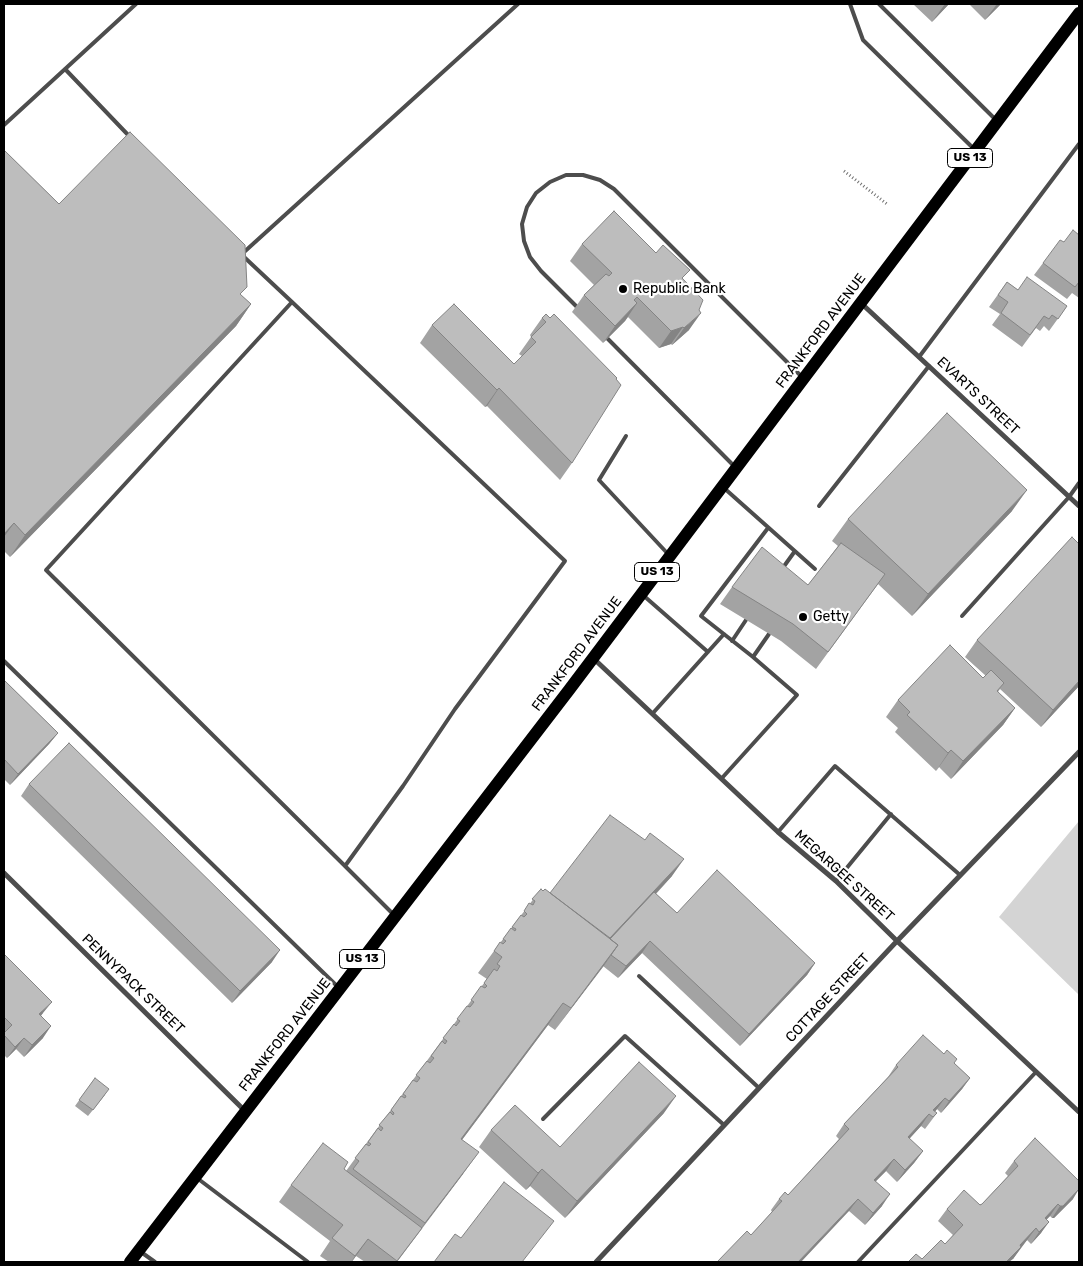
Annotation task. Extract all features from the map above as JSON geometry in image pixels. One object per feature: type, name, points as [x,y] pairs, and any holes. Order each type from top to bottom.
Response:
[{"type":"main road","name":"FRANKFORD AVENUE","points":[[130,1262],[593,658],[1079,14]]},
{"type":"street","name":"EVARTS STREET","points":[[861,303],[1079,506]]},
{"type":"street","name":"MEGARGEE STREET","points":[[593,658],[778,832],[836,881],[1079,1112]]},
{"type":"street","name":"COTTAGE STREET","points":[[596,1262],[897,941],[1079,752]]},
{"type":"street","name":"PENNYPACK STREET","points":[[4,872],[246,1112]]},
{"type":"lane","points":[[4,125],[136,4]]},
{"type":"lane","points":[[345,866],[455,709],[565,561],[241,254],[518,4]]},
{"type":"lane","points":[[850,4],[863,40],[976,151]]},
{"type":"lane","points":[[879,4],[998,121]]},
{"type":"lane","points":[[65,69],[133,140]]},
{"type":"lane","points":[[919,357],[1079,144]]},
{"type":"lane","points":[[583,313],[541,271],[530,257],[524,241],[522,224],[527,207],[536,193],[550,182],[566,175],[583,175],[600,180],[614,189],[803,379]]},
{"type":"lane","points":[[292,302],[46,570],[395,916]]},
{"type":"lane","points":[[604,334],[736,468]]},
{"type":"lane","points":[[819,506],[928,366]]},
{"type":"lane","points":[[626,436],[599,480],[670,556]]},
{"type":"lane","points":[[962,616],[1069,497],[1079,483]]},
{"type":"lane","points":[[722,486],[815,570]]},
{"type":"lane","points":[[722,778],[797,694],[701,616],[768,528]]},
{"type":"lane","points":[[777,575],[794,551]]},
{"type":"lane","points":[[641,594],[708,652]]},
{"type":"lane","points":[[732,641],[746,620]]},
{"type":"lane","points":[[653,714],[724,634]]},
{"type":"lane","points":[[753,657],[769,634]]},
{"type":"lane","points":[[4,661],[340,989]]},
{"type":"lane","points":[[778,832],[835,766],[960,875]]},
{"type":"lane","points":[[836,881],[891,814]]},
{"type":"lane","points":[[639,976],[759,1088]]},
{"type":"lane","points":[[543,1119],[625,1036],[724,1125]]},
{"type":"lane","points":[[858,1262],[1036,1072]]},
{"type":"lane","points":[[196,1177],[308,1262]]},
{"type":"lane","points":[[139,1251],[155,1262]]},
{"type":"path","points":[[844,170],[887,204]]},
{"type":"shaded area","points":[[1079,821],[1079,995],[999,917]]},
{"type":"building","points":[[130,132],[245,245],[247,287],[240,294],[251,304],[25,535],[14,523],[4,534],[4,150],[59,204]]},
{"type":"building","points":[[614,211],[656,253],[663,245],[690,270],[682,278],[703,300],[699,310],[701,313],[684,328],[671,331],[637,297],[634,300],[637,303],[615,326],[584,295],[606,274],[609,276],[612,273],[582,244]]},
{"type":"building","points":[[1073,230],[1079,235],[1079,282],[1075,287],[1043,263],[1060,240],[1064,242]]},
{"type":"building","points":[[1027,277],[1067,306],[1058,319],[1052,315],[1049,319],[1044,316],[1030,335],[1001,313],[1008,302],[998,295],[1007,282],[1018,290]]},
{"type":"building","points":[[454,304],[514,364],[536,342],[531,337],[546,322],[542,318],[546,314],[550,318],[554,314],[617,378],[621,385],[572,463],[499,388],[497,390],[432,325]]},
{"type":"building","points":[[947,413],[1027,490],[928,594],[848,519]]},
{"type":"building","points":[[1072,537],[1079,544],[1079,681],[1053,710],[977,640]]},
{"type":"building","points":[[841,543],[885,574],[828,652],[793,624],[732,587],[762,547],[808,585]]},
{"type":"building","points":[[950,645],[983,678],[991,670],[1004,683],[997,691],[1015,708],[963,761],[951,750],[948,753],[907,715],[910,712],[898,700]]},
{"type":"building","points":[[4,680],[58,733],[18,774],[4,759]]},
{"type":"building","points":[[69,743],[280,950],[240,991],[29,784]]},
{"type":"building","points":[[610,815],[645,840],[650,833],[684,859],[610,938],[550,893]]},
{"type":"building","points":[[717,870],[815,963],[749,1034],[650,941],[626,966],[611,955],[618,945],[610,939],[654,892],[677,913]]},
{"type":"building","points":[[541,889],[543,891],[545,889],[618,945],[571,1008],[563,1003],[461,1139],[479,1152],[425,1223],[353,1169],[359,1161],[355,1158],[366,1144],[369,1146],[371,1144],[368,1142],[378,1128],[381,1131],[383,1128],[379,1125],[390,1112],[393,1115],[394,1113],[391,1110],[401,1096],[405,1098],[406,1096],[403,1094],[413,1080],[417,1082],[420,1078],[416,1075],[427,1061],[430,1063],[434,1058],[431,1056],[442,1041],[445,1044],[447,1041],[443,1038],[454,1024],[456,1026],[460,1021],[457,1019],[467,1006],[470,1007],[474,1002],[471,1000],[481,986],[485,988],[487,986],[484,983],[494,969],[497,971],[500,966],[497,964],[502,957],[494,951],[500,942],[503,944],[506,941],[503,939],[511,928],[515,931],[516,929],[512,927],[521,915],[524,917],[527,914],[524,911],[529,903],[533,905],[535,901],[532,899]]},
{"type":"building","points":[[4,954],[52,1002],[39,1014],[51,1026],[32,1045],[24,1038],[15,1047],[4,1035],[12,1025],[4,1017]]},
{"type":"building","points":[[923,1035],[944,1054],[947,1050],[957,1059],[954,1063],[970,1078],[949,1101],[945,1098],[933,1110],[937,1113],[933,1117],[929,1114],[908,1137],[923,1151],[905,1170],[894,1159],[874,1180],[890,1194],[873,1213],[858,1199],[798,1262],[717,1262],[747,1231],[751,1235],[782,1201],[779,1199],[785,1192],[788,1195],[849,1129],[844,1124],[898,1067],[896,1065]]},
{"type":"building","points":[[639,1062],[676,1096],[577,1201],[542,1169],[538,1173],[491,1130],[515,1105],[560,1147]]},
{"type":"building","points":[[95,1078],[109,1089],[93,1110],[79,1100]]},
{"type":"building","points":[[1035,1138],[1079,1181],[1079,1189],[1063,1206],[1058,1204],[1045,1218],[1049,1222],[1039,1232],[1036,1228],[1006,1262],[908,1262],[916,1254],[922,1259],[941,1240],[945,1244],[963,1225],[947,1209],[964,1190],[980,1205],[982,1204],[1018,1166],[1014,1161]]},
{"type":"building","points":[[323,1143],[348,1162],[344,1169],[422,1228],[397,1261],[368,1239],[355,1256],[332,1238],[343,1225],[291,1185]]},
{"type":"building","points":[[504,1182],[554,1221],[522,1262],[434,1262],[455,1234],[461,1238]]},
{"type":"place","name":"Republic Bank","points":[[623,289]]},
{"type":"place","name":"Getty","points":[[803,617]]}]
